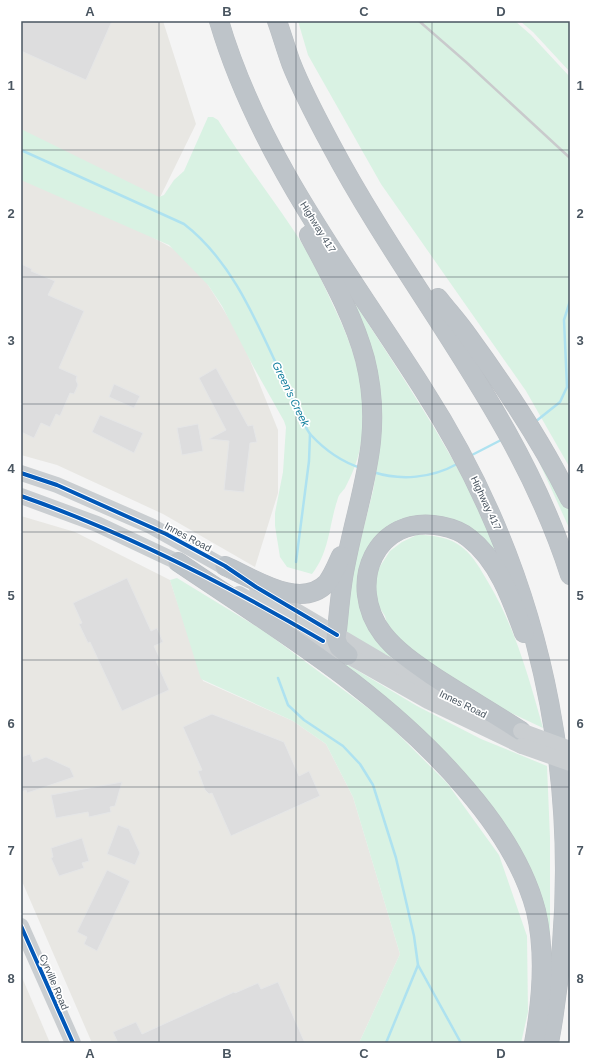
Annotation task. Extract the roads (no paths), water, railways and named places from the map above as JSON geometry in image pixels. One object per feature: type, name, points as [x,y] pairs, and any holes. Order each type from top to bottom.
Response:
[{"type":"highway","name":"Highway 417","points":[[219,21],[241,83],[269,142],[305,208],[423,389],[472,472],[509,554],[537,637],[551,698],[563,770],[567,846],[562,961],[549,1043]]},
{"type":"highway","points":[[277,21],[291,64],[341,163],[368,211],[446,331],[518,450],[547,515],[570,576]]},
{"type":"highway","points":[[241,83],[261,142],[270,163],[333,282],[357,335],[365,360],[371,398],[373,431],[371,452],[357,520],[345,567],[337,635],[339,647],[348,655]]},
{"type":"highway","points":[[341,163],[438,297],[469,337],[519,409],[570,499]]},
{"type":"highway","points":[[225,566],[288,594],[300,595],[311,593],[322,587],[330,579],[357,520]]},
{"type":"highway","points":[[522,738],[416,664],[393,646],[378,627],[368,606],[365,580],[372,559],[383,544],[393,535],[405,529],[419,525],[434,525],[455,530],[476,544],[496,571],[516,612],[541,688],[567,846]]},
{"type":"highway","points":[[178,562],[322,659],[377,700],[438,758],[492,821],[519,866],[531,896],[538,921],[542,986],[534,1043]]},
{"type":"main road","name":"Innes Road","points":[[21,473],[57,486],[161,531],[225,566],[256,588],[337,635],[522,738]]},
{"type":"main road","points":[[48,506],[57,486]]},
{"type":"main road","name":"Innes Road","points":[[21,496],[97,524],[178,562],[269,610],[434,705],[522,738],[568,759]]},
{"type":"main road","name":"Cyrville Road","points":[[21,926],[73,1043]]},
{"type":"waterway","name":"Green's Creek","points":[[21,150],[184,224],[202,240],[218,258],[245,300],[308,431],[328,450],[347,462],[361,468]]},
{"type":"waterway","name":"Green's Creek","points":[[535,422],[560,402],[567,387],[564,320],[570,301]]},
{"type":"waterway","points":[[296,562],[309,461],[310,434]]},
{"type":"waterway","name":"Green's Creek","points":[[470,456],[503,439]]},
{"type":"waterway","name":"Green's Creek","points":[[373,472],[394,477],[416,477],[447,469],[457,464]]},
{"type":"waterway","points":[[278,678],[288,705],[304,720],[343,746],[360,764],[373,785],[396,858],[414,936],[418,965],[386,1043]]},
{"type":"waterway","points":[[418,965],[461,1043]]},
{"type":"railway","points":[[419,21],[466,62],[570,158]]}]
